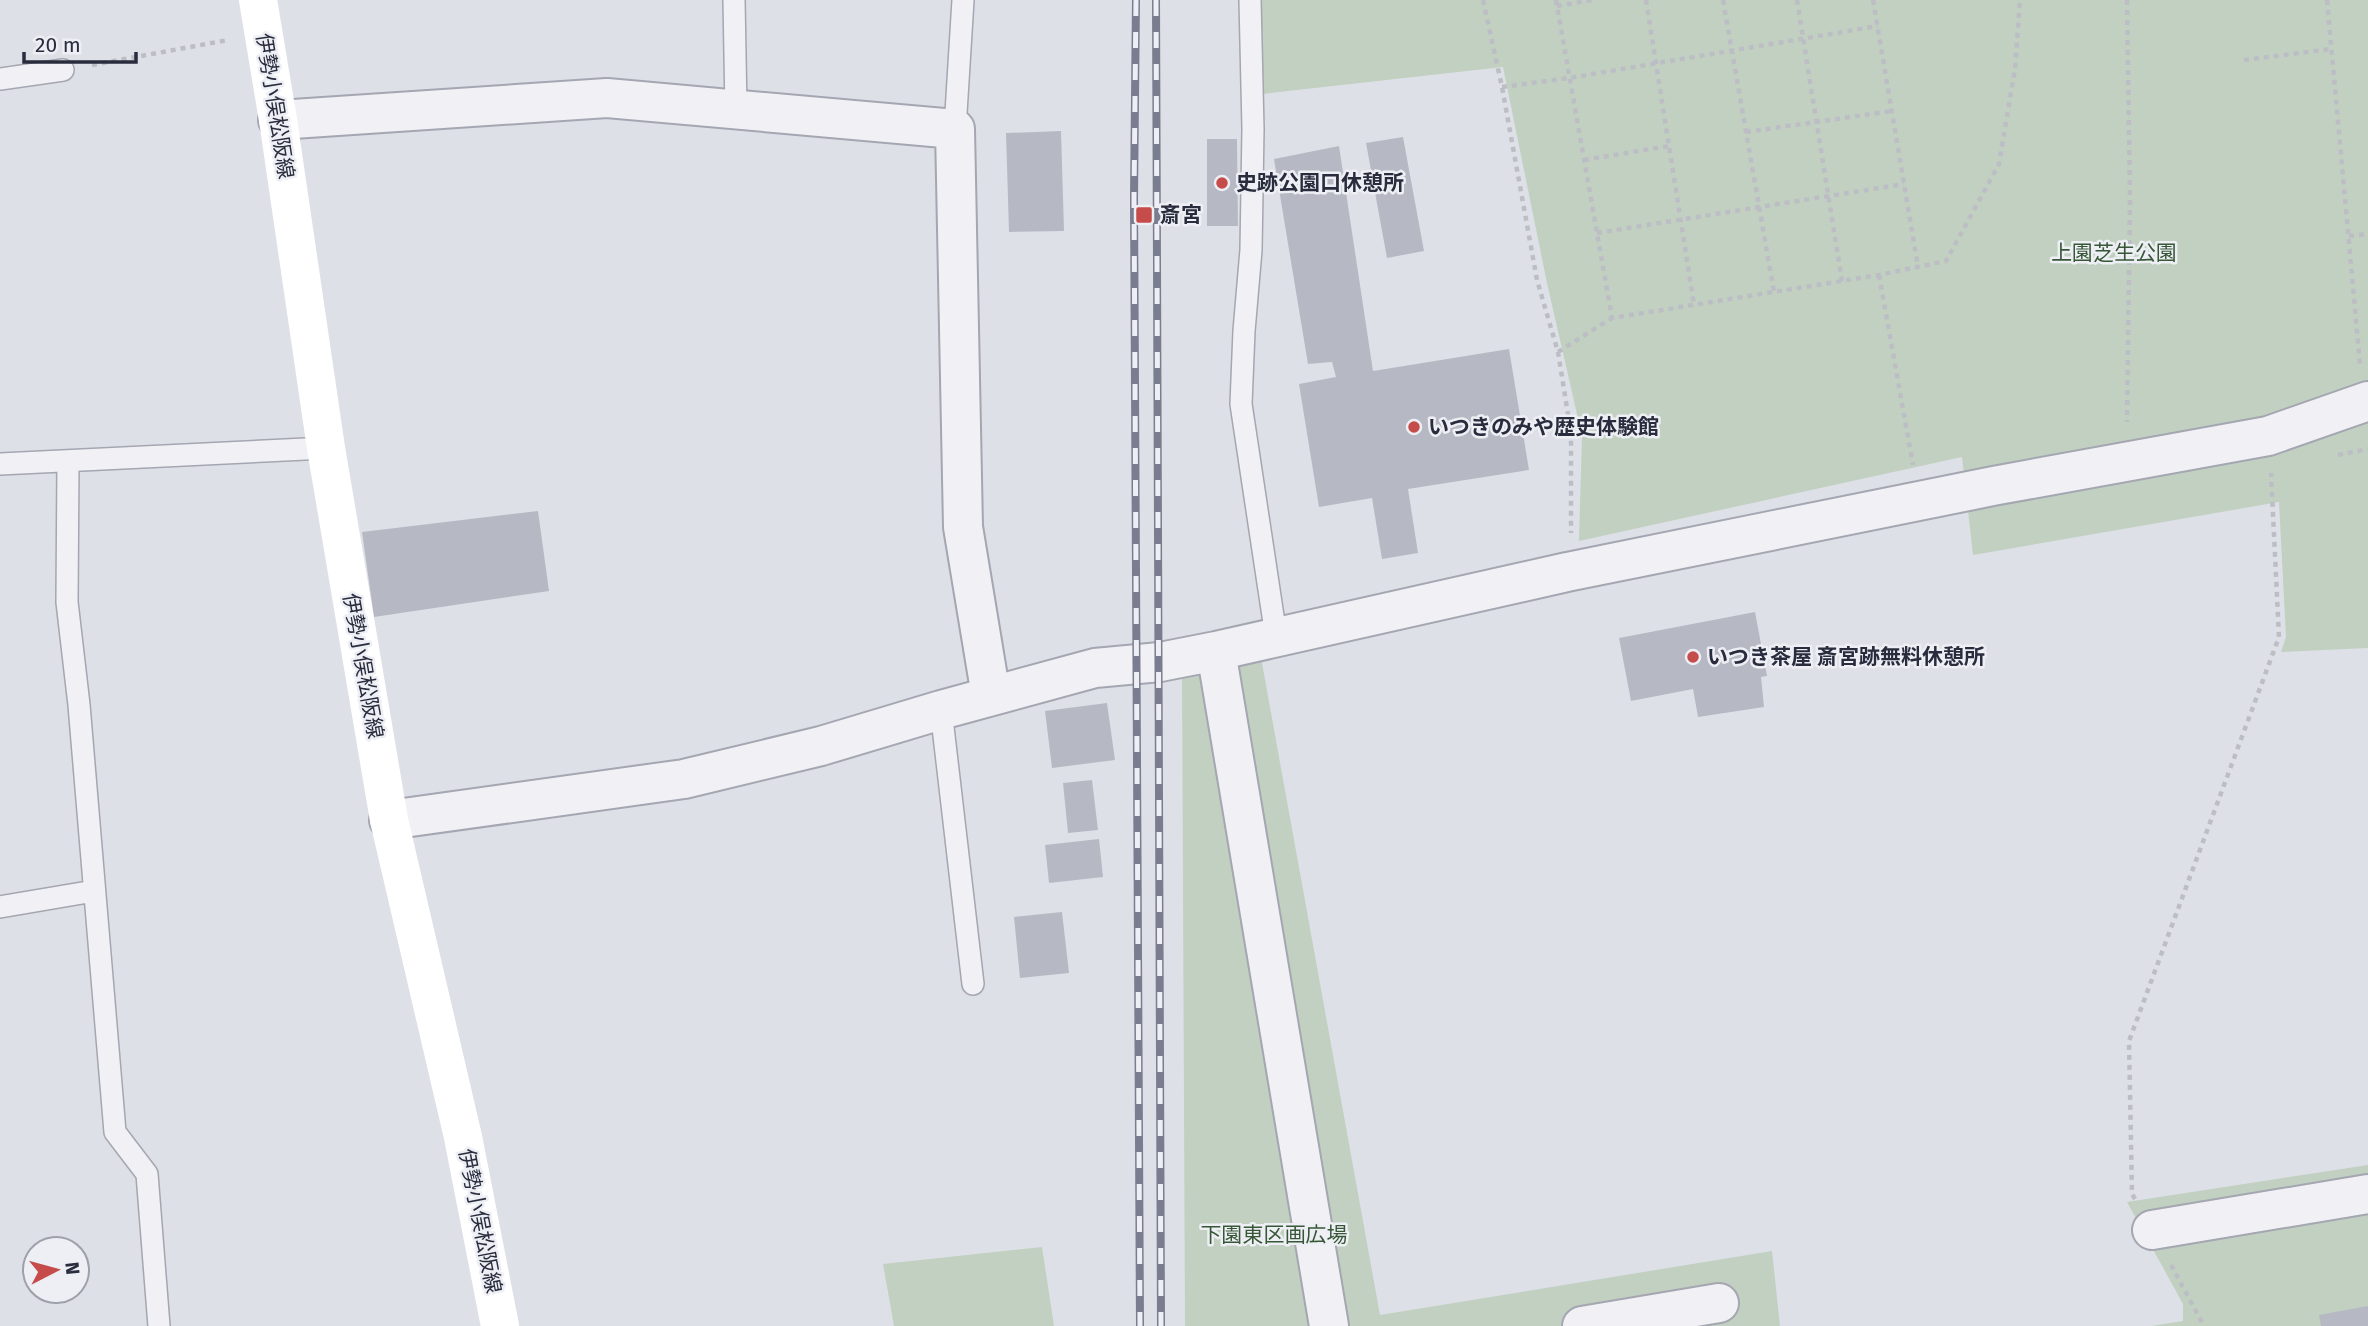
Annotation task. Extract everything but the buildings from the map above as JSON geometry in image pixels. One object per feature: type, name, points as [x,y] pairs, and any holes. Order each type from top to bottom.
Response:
[{"type":"main road","name":"伊勢小俣松阪線","points":[[261,17],[326,448],[389,820],[463,1137],[500,1326]]},
{"type":"street","points":[[278,120],[607,98],[956,129],[963,527],[990,696]]},
{"type":"street","points":[[389,820],[684,779],[821,746],[1095,668],[1160,662],[1216,651],[1567,572],[1919,500],[2268,436],[2366,402]]},
{"type":"street","points":[[1216,651],[1329,1326]]},
{"type":"street","points":[[2152,1230],[2368,1194]]},
{"type":"street","points":[[1582,1326],[1719,1303]]},
{"type":"lane","points":[[734,0],[736,110]]},
{"type":"lane","points":[[956,129],[962,0]]},
{"type":"lane","points":[[1250,0],[1253,129],[1251,250],[1241,404],[1276,636]]},
{"type":"lane","points":[[0,79],[63,70]]},
{"type":"lane","points":[[0,464],[326,448]]},
{"type":"lane","points":[[68,462],[67,601],[79,705],[115,1132],[147,1174],[159,1326]]},
{"type":"lane","points":[[940,710],[973,984]]},
{"type":"lane","points":[[0,907],[94,891]]},
{"type":"path","points":[[1483,0],[1502,87],[1537,280],[1559,352],[1571,433],[1572,529],[1567,572]]},
{"type":"path","points":[[1592,0],[1557,3],[1612,317]]},
{"type":"path","points":[[1646,0],[1694,305]]},
{"type":"path","points":[[1723,0],[1774,292]]},
{"type":"path","points":[[1797,0],[1842,281]]},
{"type":"path","points":[[1873,0],[1918,267]]},
{"type":"path","points":[[1559,352],[1612,317],[1879,275],[1947,261],[1999,164],[2015,69],[2020,0]]},
{"type":"path","points":[[2126,461],[2130,198],[2127,0]]},
{"type":"path","points":[[2327,0],[2366,402]]},
{"type":"path","points":[[63,70],[261,17]]},
{"type":"path","points":[[1502,87],[1878,26]]},
{"type":"path","points":[[2244,60],[2331,49]]},
{"type":"path","points":[[1746,132],[1892,111]]},
{"type":"path","points":[[1584,160],[1669,146]]},
{"type":"path","points":[[1597,233],[1905,184]]},
{"type":"path","points":[[2349,236],[2368,234]]},
{"type":"path","points":[[1879,275],[1919,500]]},
{"type":"path","points":[[2204,1326],[2132,1194],[2129,1041],[2279,637],[2268,436]]},
{"type":"green space","name":"上園芝生公園","points":[[1260,0],[2368,0],[2368,648],[2281,652],[2286,637],[2279,502],[1973,555],[1962,457],[1579,541],[1582,436],[1547,283],[1503,67],[1262,94]]},
{"type":"green space","name":"下園東区画広場","points":[[1260,652],[1380,1315],[1772,1251],[1780,1326],[1185,1326],[1182,671]]},
{"type":"green space","points":[[2368,1165],[2368,1326],[2151,1326],[2183,1321],[2183,1304],[2127,1202]]},
{"type":"green space","points":[[1042,1247],[1054,1326],[894,1326],[883,1264]]},
{"type":"railway","points":[[1136,0],[1134,198],[1140,1326]]},
{"type":"railway","points":[[1156,0],[1161,1326]]},
{"type":"place","name":"史跡公園口休憩所","points":[[1222,183]]},
{"type":"place","name":"斎宮","points":[[1144,215]]},
{"type":"place","name":"いつきのみや歴史体験館","points":[[1414,427]]},
{"type":"place","name":"いつき茶屋 斎宮跡無料休憩所","points":[[1693,657]]}]
